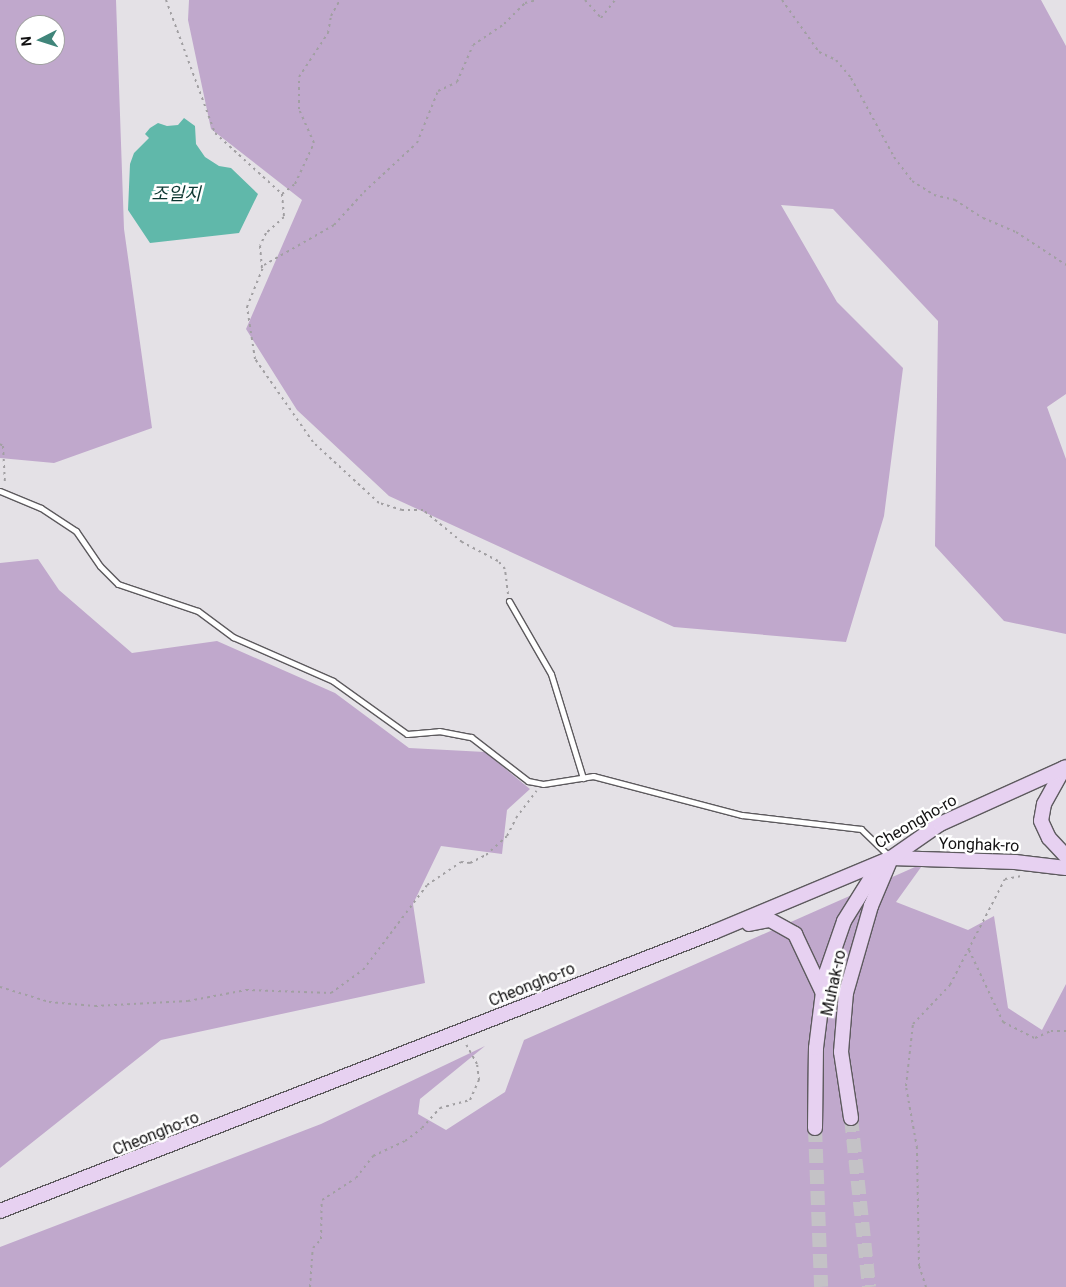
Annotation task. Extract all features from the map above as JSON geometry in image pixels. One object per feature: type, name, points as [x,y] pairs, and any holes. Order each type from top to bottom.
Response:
[{"type":"main road","points":[[1065,768],[1044,804],[1040,822],[1049,838],[1066,856]]},
{"type":"main road","name":"Cheongho-ro","points":[[0,1211],[714,932],[891,858],[940,824],[1065,768]]},
{"type":"main road","points":[[815,1128],[816,1048],[825,976],[844,921],[874,873],[891,858]]},
{"type":"main road","name":"Yonghak-ro","points":[[891,858],[1015,862],[1066,868]]},
{"type":"main road","name":"Muhak-ro","points":[[851,1118],[841,1052],[846,993],[871,906],[891,858]]},
{"type":"main road","points":[[714,932],[770,920],[796,934],[822,994]]},
{"type":"lane","points":[[0,491],[40,508],[76,531],[100,566],[118,584],[198,611],[232,637],[333,681],[396,729],[407,734],[440,731],[471,737],[528,780],[543,784],[593,776],[742,815],[861,829],[891,858]]},
{"type":"lane","points":[[509,601],[552,674],[583,778]]},
{"type":"path","points":[[166,0],[215,133],[282,194],[284,217],[266,233],[260,246],[262,271]]},
{"type":"path","points":[[282,194],[294,184],[314,143],[299,109],[299,77],[328,33],[331,16],[340,0]]},
{"type":"path","points":[[509,601],[505,569],[498,561],[462,542],[423,510],[402,510],[379,503],[313,442],[255,359],[247,308],[264,265],[297,244],[334,225],[364,192],[416,143],[438,91],[457,82],[473,45],[504,24],[525,3],[537,0]]},
{"type":"path","points":[[586,0],[601,18],[615,0]]},
{"type":"path","points":[[782,0],[819,52],[836,60],[851,78],[894,157],[912,181],[934,195],[955,200],[1016,232],[1066,265]]},
{"type":"path","points":[[0,444],[3,446],[2,476],[9,495]]},
{"type":"path","points":[[0,987],[49,1002],[95,1006],[188,1001],[246,990],[331,993],[363,970],[428,884],[461,862],[470,863],[486,855],[507,836],[516,818],[543,784]]},
{"type":"path","points":[[926,1287],[919,1266],[917,1148],[906,1086],[911,1036],[916,1020],[945,992],[969,950],[1005,879],[1028,876]]},
{"type":"path","points":[[969,950],[1003,1022],[1035,1038],[1056,1030],[1066,1031]]},
{"type":"path","points":[[310,1287],[313,1248],[321,1239],[322,1200],[356,1178],[373,1156],[422,1128],[440,1108],[470,1100],[479,1080],[477,1064],[460,1032]]},
{"type":"shaded area","points":[[0,0],[116,0],[124,229],[152,428],[54,463],[0,458]]},
{"type":"shaded area","points":[[189,0],[1041,0],[1066,46],[1066,394],[1047,407],[1066,459],[1066,634],[1004,621],[935,546],[938,321],[833,209],[781,205],[837,302],[903,368],[884,516],[846,642],[674,627],[389,496],[297,410],[246,329],[302,200],[211,129],[188,20]]},
{"type":"shaded area","points":[[38,559],[59,590],[132,653],[217,641],[335,693],[409,748],[485,752],[530,789],[507,810],[502,854],[441,846],[413,904],[425,983],[161,1040],[0,1168],[0,563]]},
{"type":"shaded area","points":[[924,863],[896,902],[968,930],[994,916],[1008,1008],[1042,1030],[1066,984],[1066,1287],[0,1287],[0,1247],[321,1124],[485,1046],[420,1099],[418,1114],[446,1130],[505,1092],[524,1040]]},
{"type":"water","name":"조일지","points":[[184,118],[195,126],[196,144],[205,157],[219,166],[231,168],[258,194],[239,233],[150,243],[128,210],[130,164],[134,153],[149,138],[145,134],[150,128],[158,123],[167,126],[178,125]]},
{"type":"tunnel","points":[[851,1118],[869,1287]]},
{"type":"tunnel","points":[[815,1128],[821,1287]]}]
